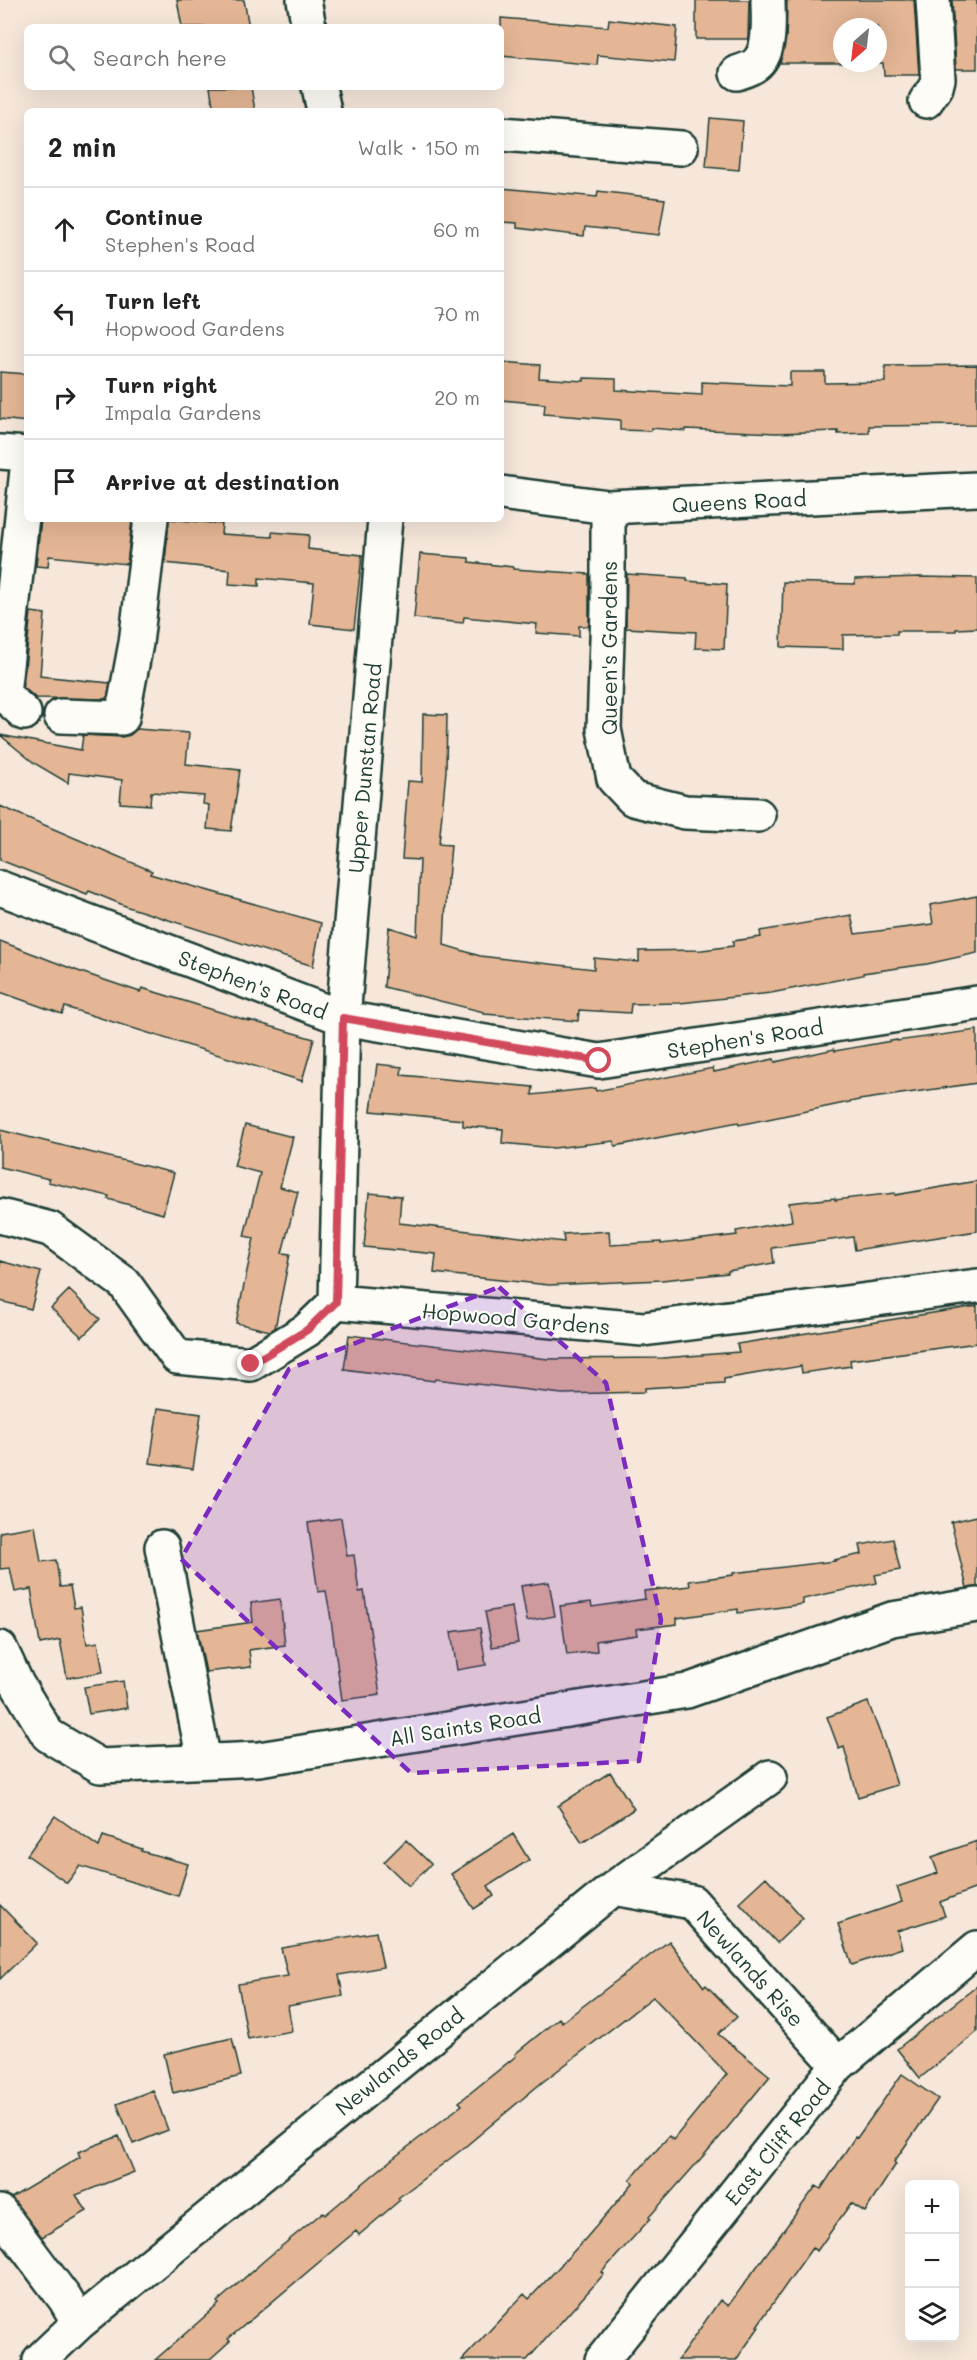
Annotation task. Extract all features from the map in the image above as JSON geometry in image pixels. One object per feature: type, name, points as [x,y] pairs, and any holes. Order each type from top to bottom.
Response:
[{"type":"street","points":[[304,0],[308,24]]},
{"type":"street","points":[[737,73],[754,66],[763,53],[766,45],[768,0]]},
{"type":"street","points":[[926,101],[938,80],[933,0]]},
{"type":"street","points":[[320,90],[324,108]]},
{"type":"street","points":[[504,134],[681,148]]},
{"type":"street","points":[[0,452],[24,454]]},
{"type":"street","name":"Queens Road","points":[[504,494],[608,507],[977,489]]},
{"type":"street","points":[[24,498],[3,694],[24,713]]},
{"type":"street","name":"Queen's Gardens","points":[[608,507],[608,609],[604,729],[614,779],[633,799],[675,810],[758,814]]},
{"type":"street","points":[[61,716],[122,718],[136,643],[151,522]]},
{"type":"street","name":"Upper Dunstan Road","points":[[343,1018],[385,522]]},
{"type":"street","name":"Stephen's Road","points":[[0,888],[343,1018],[599,1061],[977,1003]]},
{"type":"street","points":[[0,1216],[50,1229],[124,1283],[177,1357],[251,1364],[307,1330],[336,1302],[343,1018]]},
{"type":"street","name":"Hopwood Gardens","points":[[336,1302],[643,1329],[977,1286]]},
{"type":"street","points":[[162,1547],[204,1761]]},
{"type":"street","name":"All Saints Road","points":[[0,1648],[17,1684],[48,1735],[100,1766],[259,1759],[687,1691],[892,1619],[977,1605]]},
{"type":"street","name":"Newlands Road","points":[[40,2360],[79,2323],[614,1888],[770,1777]]},
{"type":"street","name":"Newlands Rise","points":[[614,1888],[692,1902],[838,2065]]},
{"type":"street","name":"East Cliff Road","points":[[602,2360],[838,2065],[977,1948]]},
{"type":"street","points":[[0,2212],[79,2323]]},
{"type":"highlighted area","points":[[499,1287],[606,1383],[661,1620],[639,1761],[411,1773],[181,1559],[289,1369]]},
{"type":"building","points":[[177,0],[244,0],[248,24],[181,24]]},
{"type":"building","points":[[696,0],[749,0],[748,39],[696,39]]},
{"type":"building","points":[[787,0],[914,0],[919,75],[884,75],[884,72],[887,72],[887,18],[833,18],[833,63],[780,63],[786,37]]},
{"type":"building","points":[[952,0],[977,0],[977,69],[956,69]]},
{"type":"building","points":[[501,18],[608,27],[609,19],[677,27],[674,62],[598,55],[597,65],[504,56],[504,24],[501,24]]},
{"type":"building","points":[[210,90],[252,90],[254,108],[214,108]]},
{"type":"building","points":[[710,118],[743,121],[739,170],[706,167]]},
{"type":"building","points":[[504,188],[597,197],[598,191],[665,199],[659,235],[585,227],[584,236],[517,228],[517,223],[504,222]]},
{"type":"building","points":[[504,362],[540,365],[539,378],[584,381],[584,378],[616,379],[616,390],[702,395],[702,382],[790,386],[790,372],[825,372],[825,383],[885,382],[885,366],[977,365],[977,425],[869,426],[869,433],[838,434],[838,431],[776,433],[651,428],[651,431],[620,430],[620,420],[544,414],[545,404],[504,400]]},
{"type":"building","points":[[0,372],[24,374],[24,422],[0,419]]},
{"type":"building","points":[[41,522],[132,522],[127,564],[49,556],[48,567],[36,566]]},
{"type":"building","points":[[169,522],[222,524],[221,534],[272,537],[272,532],[309,535],[308,549],[362,555],[354,629],[310,624],[314,583],[259,578],[259,586],[229,584],[230,570],[165,563]]},
{"type":"building","points":[[420,554],[469,558],[469,562],[513,567],[513,569],[589,574],[589,626],[579,626],[579,636],[536,633],[537,624],[464,617],[463,623],[414,618]]},
{"type":"building","points":[[627,574],[687,578],[687,581],[727,584],[724,649],[695,648],[696,632],[626,628]]},
{"type":"building","points":[[977,578],[977,628],[956,629],[956,631],[897,631],[897,634],[843,635],[843,649],[781,647],[783,582],[855,584],[855,579]]},
{"type":"building","points":[[31,612],[45,614],[40,676],[110,683],[107,699],[36,698],[23,687]]},
{"type":"building","points":[[423,714],[447,715],[446,771],[439,844],[451,845],[444,945],[480,956],[594,969],[594,958],[639,962],[639,951],[702,950],[733,946],[733,941],[761,937],[760,931],[851,915],[855,934],[933,924],[930,905],[977,896],[977,953],[927,964],[863,973],[863,975],[771,993],[680,1003],[631,1004],[630,1013],[579,1010],[578,1021],[484,1014],[484,1012],[384,987],[389,927],[417,936],[420,860],[402,859],[408,781],[422,782]]},
{"type":"building","points":[[137,729],[189,733],[186,764],[240,770],[231,831],[207,829],[209,805],[203,804],[204,796],[151,792],[150,805],[120,803],[122,780],[69,773],[68,783],[34,763],[0,735],[81,750],[83,735],[122,737],[130,735]]},
{"type":"building","points":[[0,806],[152,871],[150,874],[321,923],[313,966],[128,907],[89,891],[87,894],[0,860]]},
{"type":"building","points":[[0,941],[140,992],[142,988],[314,1039],[302,1081],[65,1007],[62,1014],[0,992]]},
{"type":"building","points":[[977,1030],[977,1083],[859,1100],[739,1125],[738,1122],[615,1146],[614,1141],[554,1148],[502,1143],[503,1129],[463,1126],[463,1120],[371,1111],[377,1064],[402,1067],[401,1075],[533,1087],[532,1095],[595,1088],[596,1091],[713,1068],[714,1072],[834,1049],[835,1051],[897,1040]]},
{"type":"building","points":[[245,1125],[293,1137],[280,1187],[298,1192],[282,1253],[290,1254],[275,1328],[270,1331],[236,1323],[254,1238],[244,1236],[260,1173],[234,1166]]},
{"type":"building","points":[[0,1130],[174,1173],[163,1214],[108,1199],[109,1196],[48,1182],[49,1179],[0,1167]]},
{"type":"building","points":[[977,1181],[977,1231],[855,1250],[853,1237],[772,1248],[774,1263],[728,1271],[728,1273],[662,1280],[549,1285],[434,1273],[436,1254],[364,1247],[369,1193],[401,1196],[399,1223],[564,1242],[563,1234],[609,1231],[610,1245],[661,1242],[661,1244],[737,1235],[736,1231],[792,1221],[789,1203],[895,1193],[895,1195]]},
{"type":"building","points":[[0,1261],[41,1272],[31,1309],[0,1301]]},
{"type":"building","points":[[69,1290],[100,1319],[82,1337],[51,1308]]},
{"type":"building","points":[[977,1306],[977,1343],[850,1360],[851,1366],[802,1373],[801,1366],[724,1379],[724,1383],[645,1388],[645,1392],[562,1394],[344,1369],[349,1335],[548,1359],[663,1358],[739,1352],[737,1344]]},
{"type":"building","points":[[158,1408],[201,1414],[193,1469],[150,1463]]},
{"type":"building","points":[[977,1516],[977,1587],[967,1588],[951,1522]]},
{"type":"building","points":[[341,1518],[347,1556],[354,1555],[359,1592],[364,1591],[380,1695],[342,1700],[326,1591],[318,1592],[308,1523]]},
{"type":"building","points":[[35,1526],[41,1562],[56,1560],[60,1587],[70,1586],[74,1608],[81,1607],[87,1644],[98,1642],[103,1672],[67,1678],[60,1640],[40,1644],[31,1589],[15,1592],[10,1568],[0,1569],[0,1532]]},
{"type":"building","points":[[893,1539],[900,1570],[875,1575],[877,1583],[803,1599],[803,1604],[738,1613],[738,1609],[677,1618],[677,1624],[636,1629],[637,1635],[596,1641],[597,1651],[567,1655],[560,1606],[591,1602],[592,1607],[645,1599],[644,1591],[690,1586],[689,1581],[733,1575],[733,1573],[835,1561],[862,1554],[860,1545]]},
{"type":"building","points":[[549,1582],[555,1616],[527,1621],[521,1586]]},
{"type":"building","points":[[280,1599],[285,1645],[249,1650],[251,1667],[206,1672],[197,1630],[253,1622],[251,1603]]},
{"type":"building","points":[[512,1607],[518,1643],[492,1647],[485,1612]]},
{"type":"building","points":[[480,1628],[486,1665],[457,1670],[451,1632]]},
{"type":"building","points":[[123,1681],[127,1708],[89,1714],[84,1687]]},
{"type":"building","points":[[868,1702],[897,1785],[858,1797],[844,1747],[839,1749],[827,1717]]},
{"type":"building","points":[[610,1772],[634,1809],[582,1843],[558,1806]]},
{"type":"building","points":[[55,1816],[99,1847],[103,1836],[142,1849],[141,1851],[188,1864],[178,1896],[80,1866],[67,1883],[27,1855]]},
{"type":"building","points":[[513,1834],[529,1860],[488,1886],[494,1896],[474,1909],[451,1874]]},
{"type":"building","points":[[406,1840],[431,1864],[409,1886],[384,1862]]},
{"type":"building","points":[[977,1841],[977,1888],[940,1902],[945,1916],[897,1931],[902,1948],[852,1965],[838,1924],[902,1902],[897,1887],[938,1873],[932,1857]]},
{"type":"building","points":[[766,1877],[803,1918],[777,1943],[739,1902]]},
{"type":"building","points":[[0,1905],[37,1943],[0,1979]]},
{"type":"building","points":[[376,1932],[383,1967],[339,1975],[343,1996],[288,2006],[292,2031],[248,2039],[238,1984],[288,1976],[281,1948]]},
{"type":"building","points":[[669,1941],[704,1987],[706,1985],[737,2017],[718,2034],[770,2076],[649,2217],[650,2219],[602,2272],[604,2274],[527,2360],[462,2360],[524,2294],[529,2299],[587,2237],[633,2183],[630,2180],[669,2136],[673,2140],[727,2074],[653,1997],[398,2198],[400,2200],[359,2235],[356,2231],[228,2339],[230,2341],[209,2360],[155,2360],[266,2259],[323,2212],[325,2215],[462,2105],[459,2102],[559,2018],[562,2022]]},
{"type":"building","points":[[977,1986],[977,2032],[920,2078],[897,2049]]},
{"type":"building","points":[[232,2038],[241,2076],[173,2093],[164,2054]]},
{"type":"building","points":[[902,2074],[938,2099],[894,2162],[896,2164],[865,2212],[851,2203],[817,2251],[812,2248],[736,2360],[678,2360],[720,2300],[728,2306],[816,2186],[821,2189],[855,2137],[857,2138]]},
{"type":"building","points":[[153,2090],[168,2130],[133,2144],[117,2104]]},
{"type":"building","points":[[119,2136],[134,2172],[76,2195],[87,2211],[42,2237],[11,2198],[80,2157],[78,2152]]},
{"type":"route","points":[[251,1364],[307,1330],[336,1302],[343,1018],[599,1061]]}]
